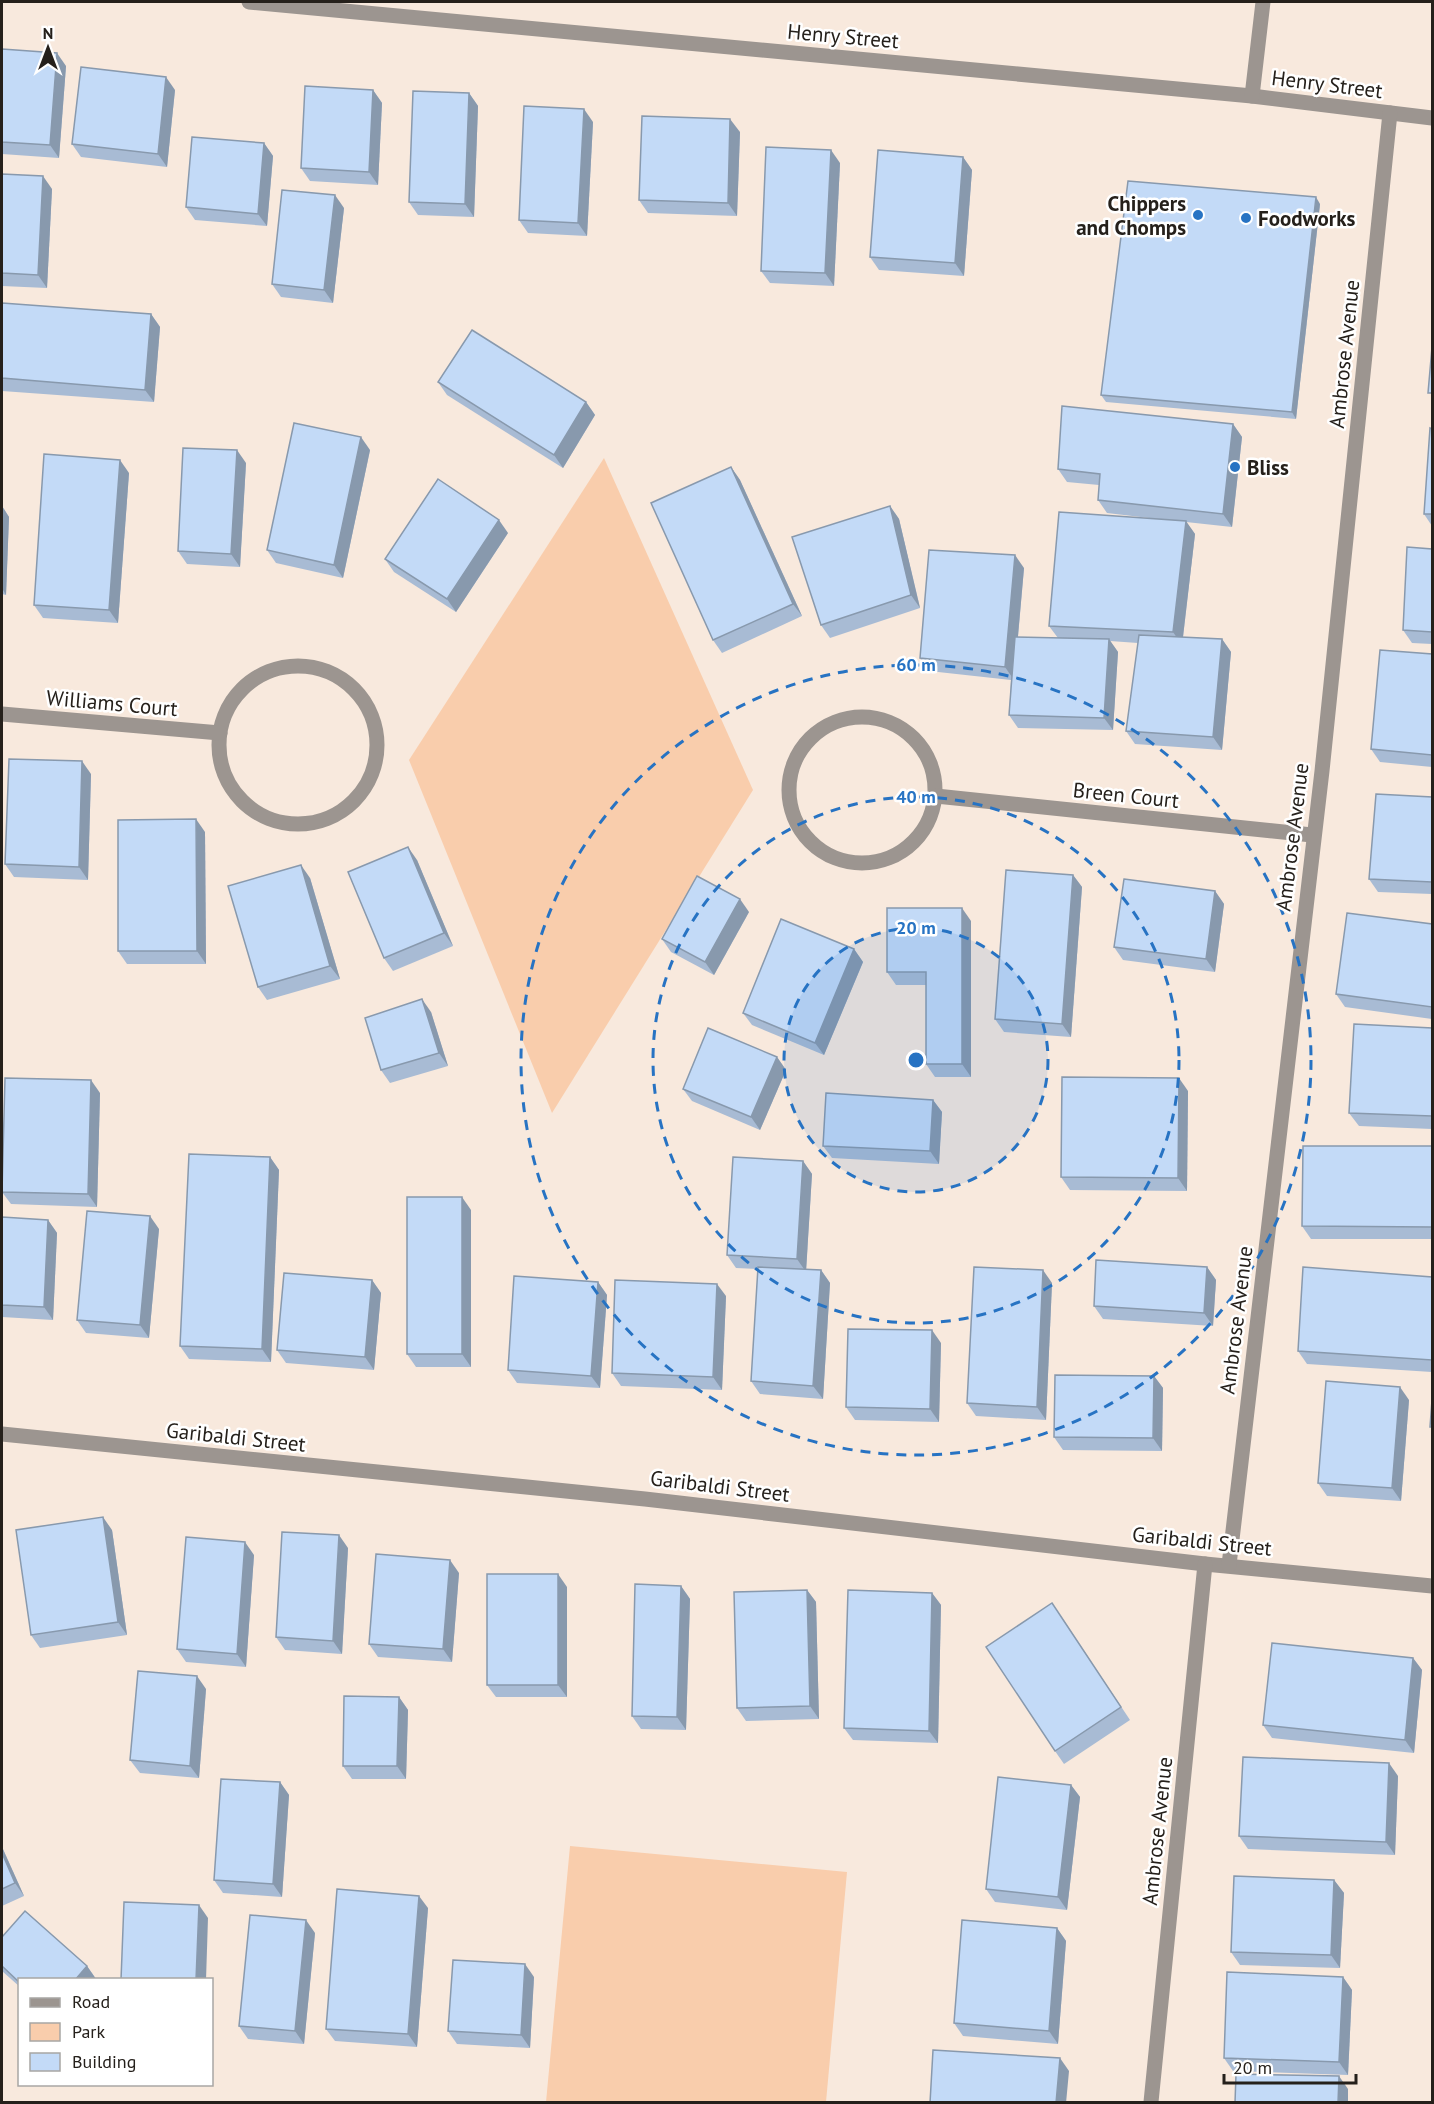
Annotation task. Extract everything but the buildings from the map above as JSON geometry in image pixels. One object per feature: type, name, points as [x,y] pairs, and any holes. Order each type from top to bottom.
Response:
[{"type":"street","name":"Henry Street","points":[[249,2],[1252,96],[1432,118]]},
{"type":"street","points":[[1252,96],[1263,2]]},
{"type":"street","name":"Ambrose Avenue","points":[[1229,1565],[1312,835],[1322,771],[1390,113]]},
{"type":"street","points":[[291,666],[318,668],[344,680],[363,700],[375,725],[377,755],[369,782],[352,803],[329,819],[302,825],[272,820],[248,806],[230,785],[220,760],[220,733],[229,707],[246,686],[270,671],[291,666]]},
{"type":"street","name":"Williams Court","points":[[2,714],[220,733]]},
{"type":"street","points":[[863,716],[888,721],[910,733],[927,753],[935,777],[936,796],[930,821],[915,842],[894,857],[869,863],[835,858],[813,845],[797,825],[789,801],[789,782],[795,758],[810,737],[832,722],[863,716]]},
{"type":"street","name":"Breen Court","points":[[936,796],[1312,835]]},
{"type":"street","name":"Garibaldi Street","points":[[2,1434],[634,1498],[1205,1564],[1432,1586]]},
{"type":"street","name":"Ambrose Avenue","points":[[1151,2103],[1205,1564]]},
{"type":"green space","points":[[604,458],[753,790],[552,1113],[409,760]]},
{"type":"green space","points":[[570,1846],[847,1872],[826,2102],[546,2102]]},
{"type":"place","name":"Chippers and Chomps","points":[[1198,215]]},
{"type":"place","name":"Foodworks","points":[[1246,218]]},
{"type":"place","name":"Bliss","points":[[1235,467]]}]
